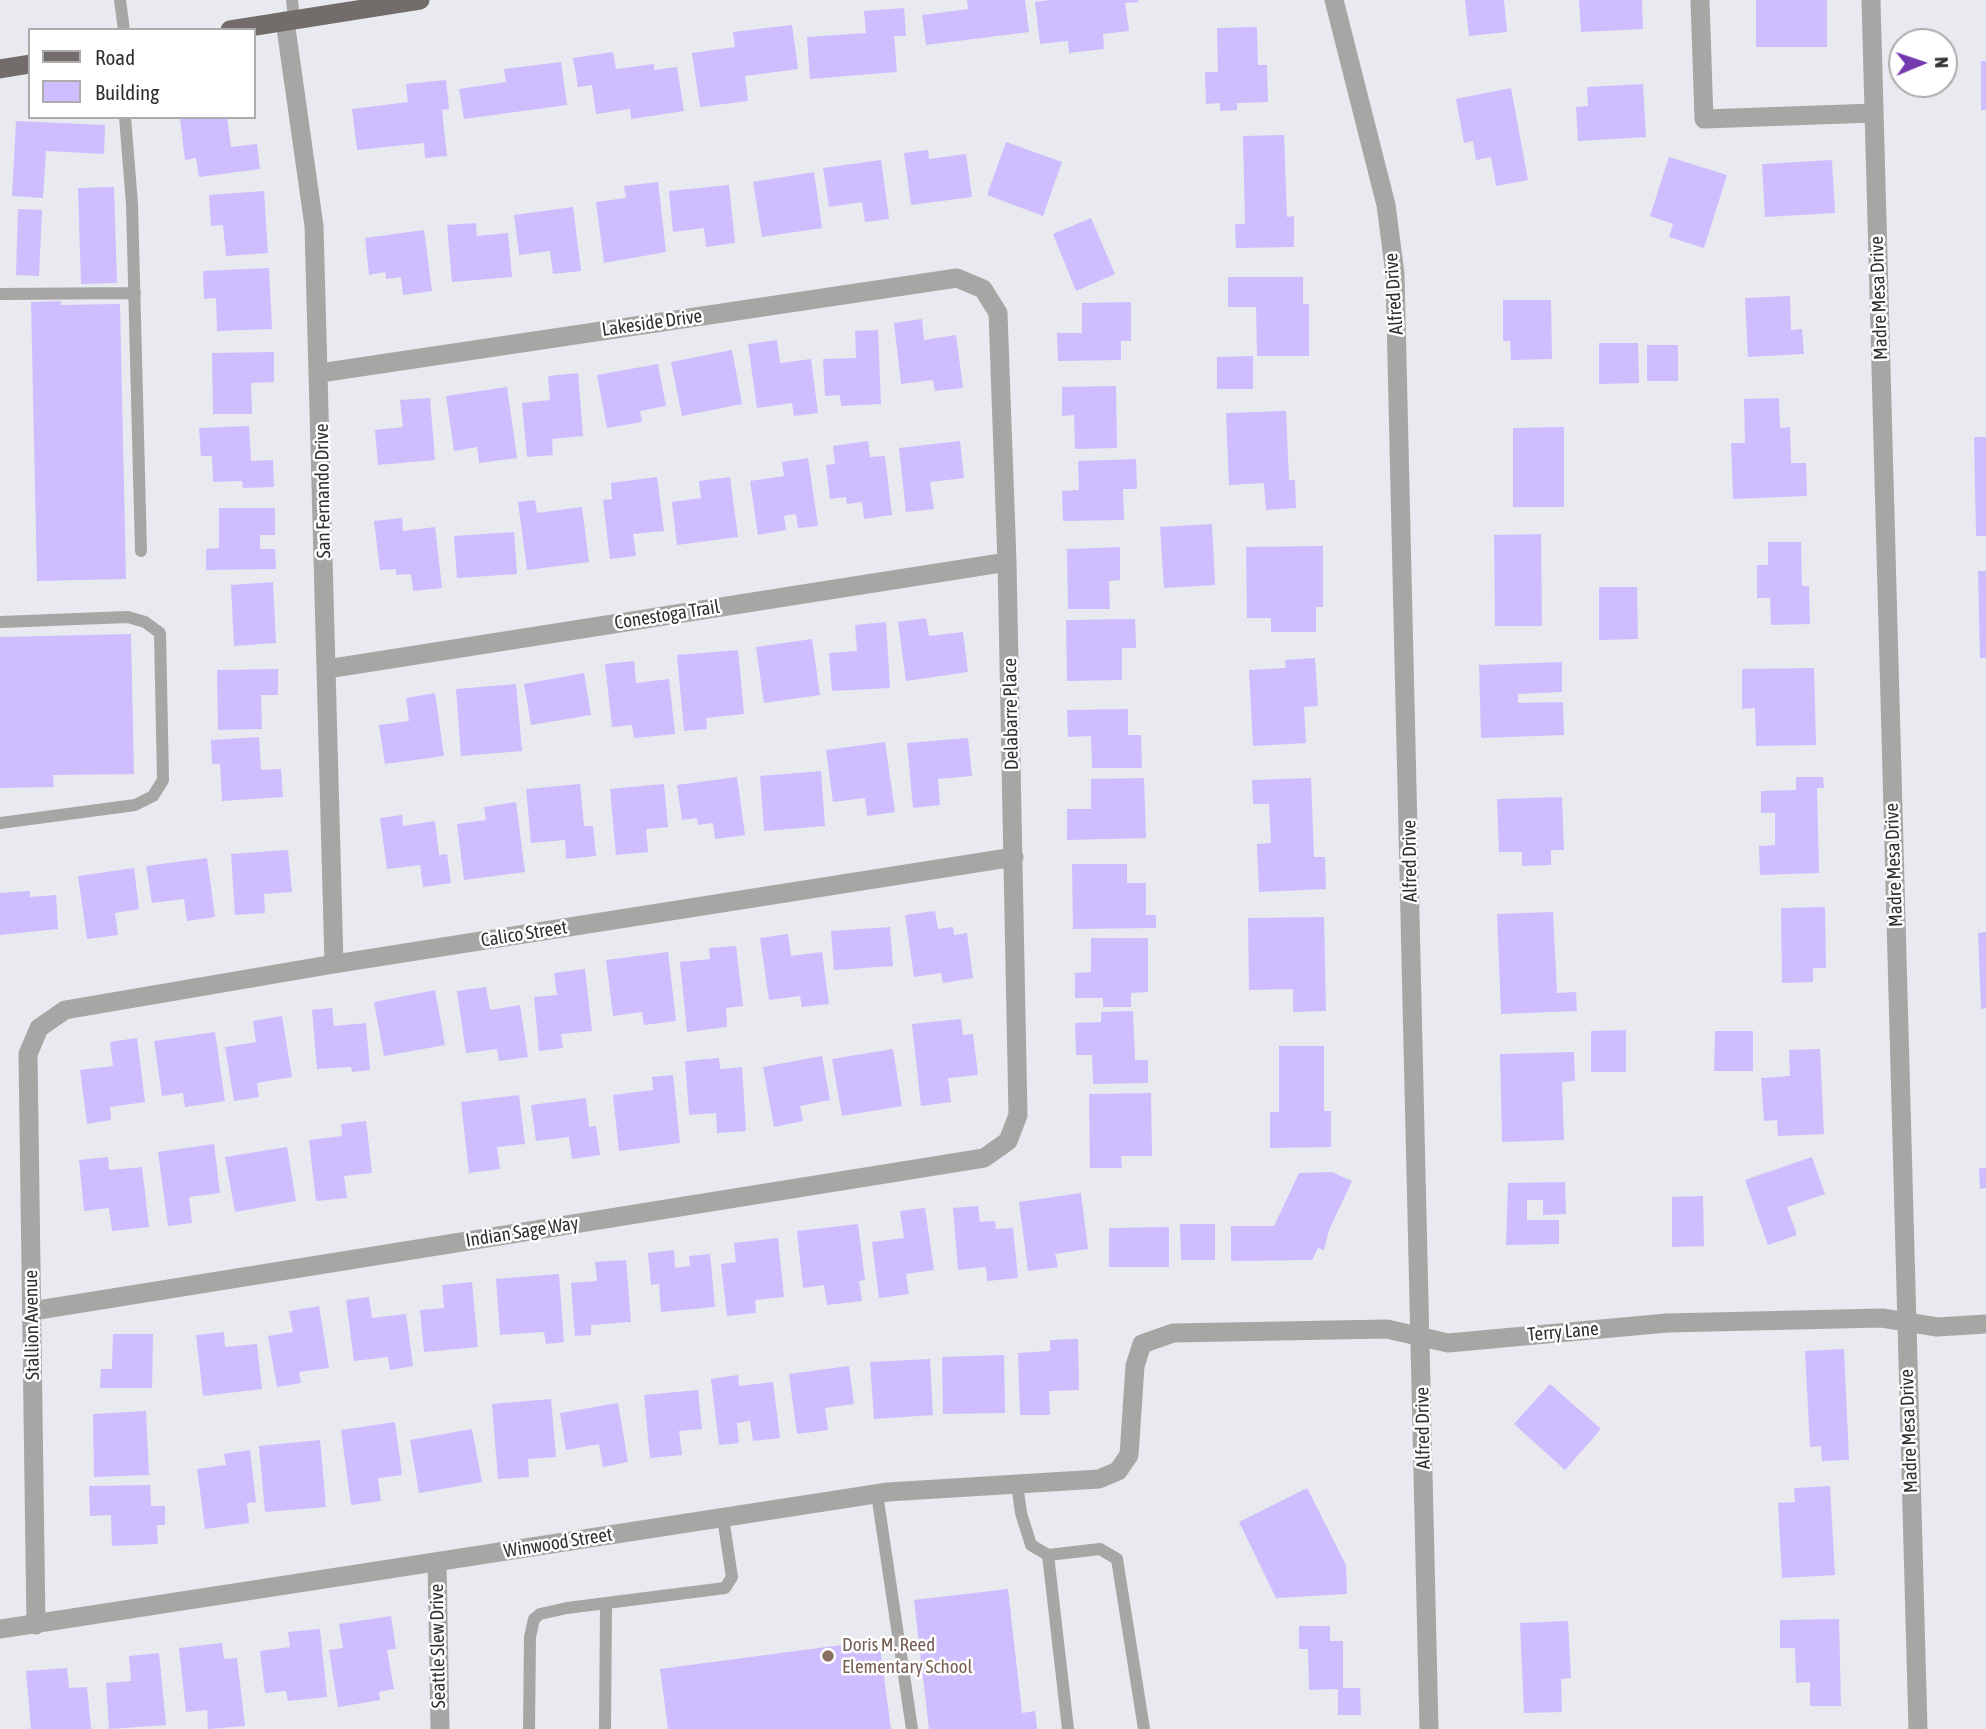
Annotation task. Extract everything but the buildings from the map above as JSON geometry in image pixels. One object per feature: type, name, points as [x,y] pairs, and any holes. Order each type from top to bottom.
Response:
[{"type":"main road","points":[[237,28],[290,13],[420,0]]},
{"type":"main road","points":[[0,69],[28,64]]},
{"type":"street","name":"Alfred Drive","points":[[1334,0],[1386,205],[1395,274],[1429,1729]]},
{"type":"street","points":[[1700,0],[1704,119],[1874,113]]},
{"type":"street","name":"Madre Mesa Drive","points":[[1871,0],[1918,1729]]},
{"type":"street","name":"San Fernando Drive","points":[[290,13],[314,226],[334,964]]},
{"type":"street","name":"Lakeside Drive","points":[[320,373],[957,278],[983,289]]},
{"type":"street","name":"Delabarre Place","points":[[983,289],[998,313],[1007,562],[1018,1115],[1008,1141]]},
{"type":"street","name":"Conestoga Trail","points":[[327,668],[1007,562]]},
{"type":"street","name":"Calico Street","points":[[39,1028],[65,1010],[334,964],[1014,857]]},
{"type":"street","name":"Stallion Avenue","points":[[36,1625],[28,1054],[39,1028]]},
{"type":"street","name":"Indian Sage Way","points":[[32,1311],[984,1158],[1008,1141]]},
{"type":"street","name":"Terry Lane","points":[[1118,1471],[1129,1455],[1135,1366],[1142,1344],[1173,1333],[1387,1329],[1448,1343],[1667,1323],[1882,1318],[1937,1327],[1986,1324]]},
{"type":"street","name":"Winwood Street","points":[[0,1629],[877,1494],[1099,1479],[1118,1471]]},
{"type":"street","name":"Seattle Slew Drive","points":[[437,1562],[440,1729]]},
{"type":"lane","points":[[120,0],[124,28]]},
{"type":"lane","points":[[125,119],[131,179],[141,551]]},
{"type":"lane","points":[[0,294],[135,293]]},
{"type":"lane","points":[[0,622],[128,617],[145,622],[160,633],[163,780],[153,796],[135,805],[0,823]]},
{"type":"lane","points":[[1017,1484],[1021,1513],[1031,1545],[1048,1555],[1100,1549],[1117,1559],[1144,1729]]},
{"type":"lane","points":[[877,1494],[912,1729]]},
{"type":"lane","points":[[529,1729],[530,1637],[534,1619],[554,1611],[725,1588],[732,1577],[723,1518]]},
{"type":"lane","points":[[1048,1555],[1068,1729]]},
{"type":"lane","points":[[605,1729],[606,1604]]},
{"type":"place","name":"Doris M. Reed Elementary School","points":[[828,1656]]}]
